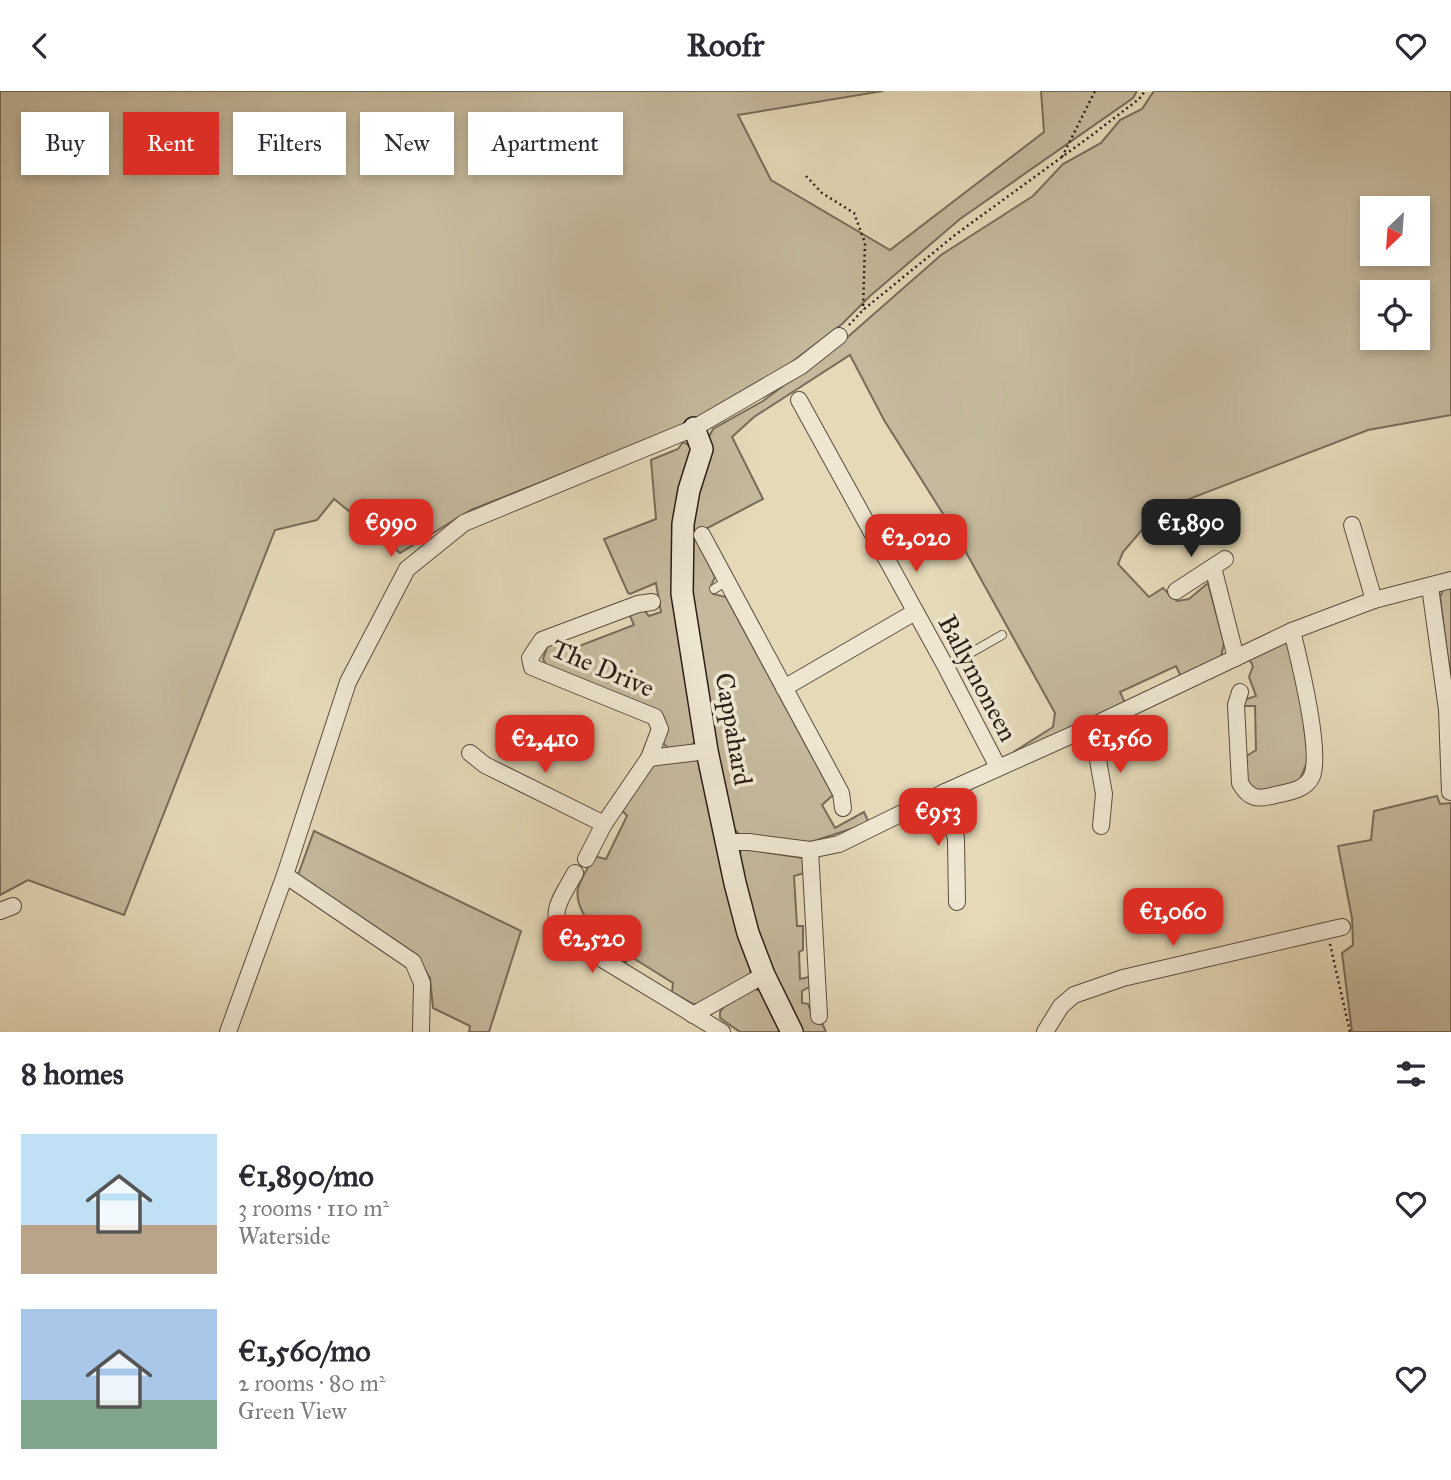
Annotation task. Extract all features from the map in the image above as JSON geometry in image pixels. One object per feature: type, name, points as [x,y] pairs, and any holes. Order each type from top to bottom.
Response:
[{"type":"main road","name":"Cappahard","points":[[694,428],[702,449],[689,490],[683,524],[682,593],[708,751],[748,933],[764,975],[792,1032]]},
{"type":"street","points":[[228,1032],[285,875],[348,682],[407,569],[464,523],[694,428],[801,366],[839,336]]},
{"type":"street","name":"Ballymoneen","points":[[799,400],[998,767]]},
{"type":"street","points":[[1352,525],[1374,600]]},
{"type":"street","points":[[702,535],[720,585],[784,688],[841,793],[843,809]]},
{"type":"street","points":[[1176,591],[1219,563],[1236,658]]},
{"type":"street","points":[[727,842],[749,842],[810,850],[839,844],[944,792],[1092,726],[1292,631],[1374,600],[1451,580]]},
{"type":"street","points":[[1430,587],[1447,710],[1450,792]]},
{"type":"street","name":"The Drive","points":[[649,758],[660,729],[655,717],[540,671],[532,667],[530,658],[542,640],[555,634],[638,604],[652,602]]},
{"type":"street","name":"Ballymoneen","points":[[784,688],[915,612]]},
{"type":"street","points":[[1240,692],[1236,705],[1240,783],[1246,793],[1258,800],[1304,786],[1312,775],[1314,745],[1292,631]]},
{"type":"street","points":[[1092,726],[1104,794],[1101,826]]},
{"type":"street","points":[[586,859],[604,824],[649,758],[708,751]]},
{"type":"street","points":[[470,753],[485,765],[604,824]]},
{"type":"street","points":[[944,792],[956,839],[957,902]]},
{"type":"street","points":[[810,850],[819,1016]]},
{"type":"street","points":[[575,873],[556,910],[556,925],[566,937],[722,1032]]},
{"type":"street","points":[[285,875],[413,962],[422,983],[421,1031]]},
{"type":"street","points":[[1045,1032],[1061,1006],[1074,995],[1123,978],[1334,928]]},
{"type":"street","points":[[694,1015],[764,975]]},
{"type":"lane","points":[[946,667],[1002,635]]},
{"type":"path","points":[[1061,158],[1095,91]]},
{"type":"path","points":[[839,336],[863,310],[955,235],[1139,99],[1145,91]]},
{"type":"path","points":[[806,176],[822,193],[854,213],[865,243],[863,310]]},
{"type":"path","points":[[1334,928],[1350,1032]]},
{"type":"shaded area","points":[[0,91],[883,91],[738,115],[771,180],[890,250],[1044,132],[1041,91],[1137,91],[1133,98],[960,219],[870,296],[842,324],[753,392],[718,412],[471,510],[400,553],[334,499],[317,520],[275,530],[124,915],[28,880],[0,895]]},
{"type":"shaded area","points":[[1154,91],[1451,91],[1451,415],[1368,430],[1158,511],[1123,552],[1118,564],[1149,597],[1163,588],[1177,601],[1189,599],[1208,583],[1224,643],[1221,657],[1181,677],[1176,666],[1120,692],[1125,703],[1015,753],[1053,727],[1055,713],[957,536],[884,420],[850,355],[754,417],[732,437],[763,499],[694,535],[715,577],[711,586],[713,594],[726,597],[833,795],[822,805],[835,828],[864,812],[869,823],[811,842],[785,843],[739,834],[733,828],[707,714],[688,570],[694,507],[710,452],[709,437],[713,429],[763,401],[842,342],[941,255],[1033,196],[1063,164],[1101,143],[1120,120],[1142,109]]},
{"type":"shaded area","points":[[683,442],[690,446],[694,454],[679,504],[696,734],[694,743],[687,748],[670,750],[662,742],[666,727],[661,713],[546,665],[543,659],[548,645],[559,640],[565,649],[569,650],[634,625],[630,616],[633,611],[643,609],[649,616],[661,612],[656,583],[628,593],[604,539],[656,519],[651,460],[678,449]]},
{"type":"shaded area","points":[[1451,586],[1451,683],[1440,597],[1443,590]]},
{"type":"shaded area","points":[[1280,642],[1288,644],[1292,651],[1308,760],[1299,782],[1260,793],[1244,781],[1245,757],[1256,750],[1255,706],[1242,706],[1241,701],[1256,696],[1249,677],[1253,666],[1249,659]]},
{"type":"shaded area","points":[[691,759],[700,761],[752,967],[748,978],[701,1004],[693,1004],[672,992],[673,983],[630,956],[626,962],[621,963],[585,941],[581,931],[584,915],[578,898],[581,880],[593,858],[606,859],[627,816],[621,809],[651,765]]},
{"type":"shaded area","points":[[1437,796],[1440,804],[1451,803],[1451,1032],[1352,1032],[1342,953],[1353,945],[1352,918],[1338,846],[1371,840],[1374,811]]},
{"type":"shaded area","points":[[314,831],[521,931],[489,1032],[469,1032],[470,1026],[433,1008],[430,978],[415,954],[298,875]]},
{"type":"shaded area","points":[[741,850],[803,858],[804,873],[794,876],[797,926],[803,926],[803,950],[799,952],[800,979],[809,977],[811,986],[802,991],[802,1003],[808,1004],[815,1021],[823,1025],[826,1032],[800,1032],[756,932],[739,857]]},
{"type":"shaded area","points":[[753,989],[762,991],[784,1032],[740,1032],[720,1018],[724,1007]]}]
